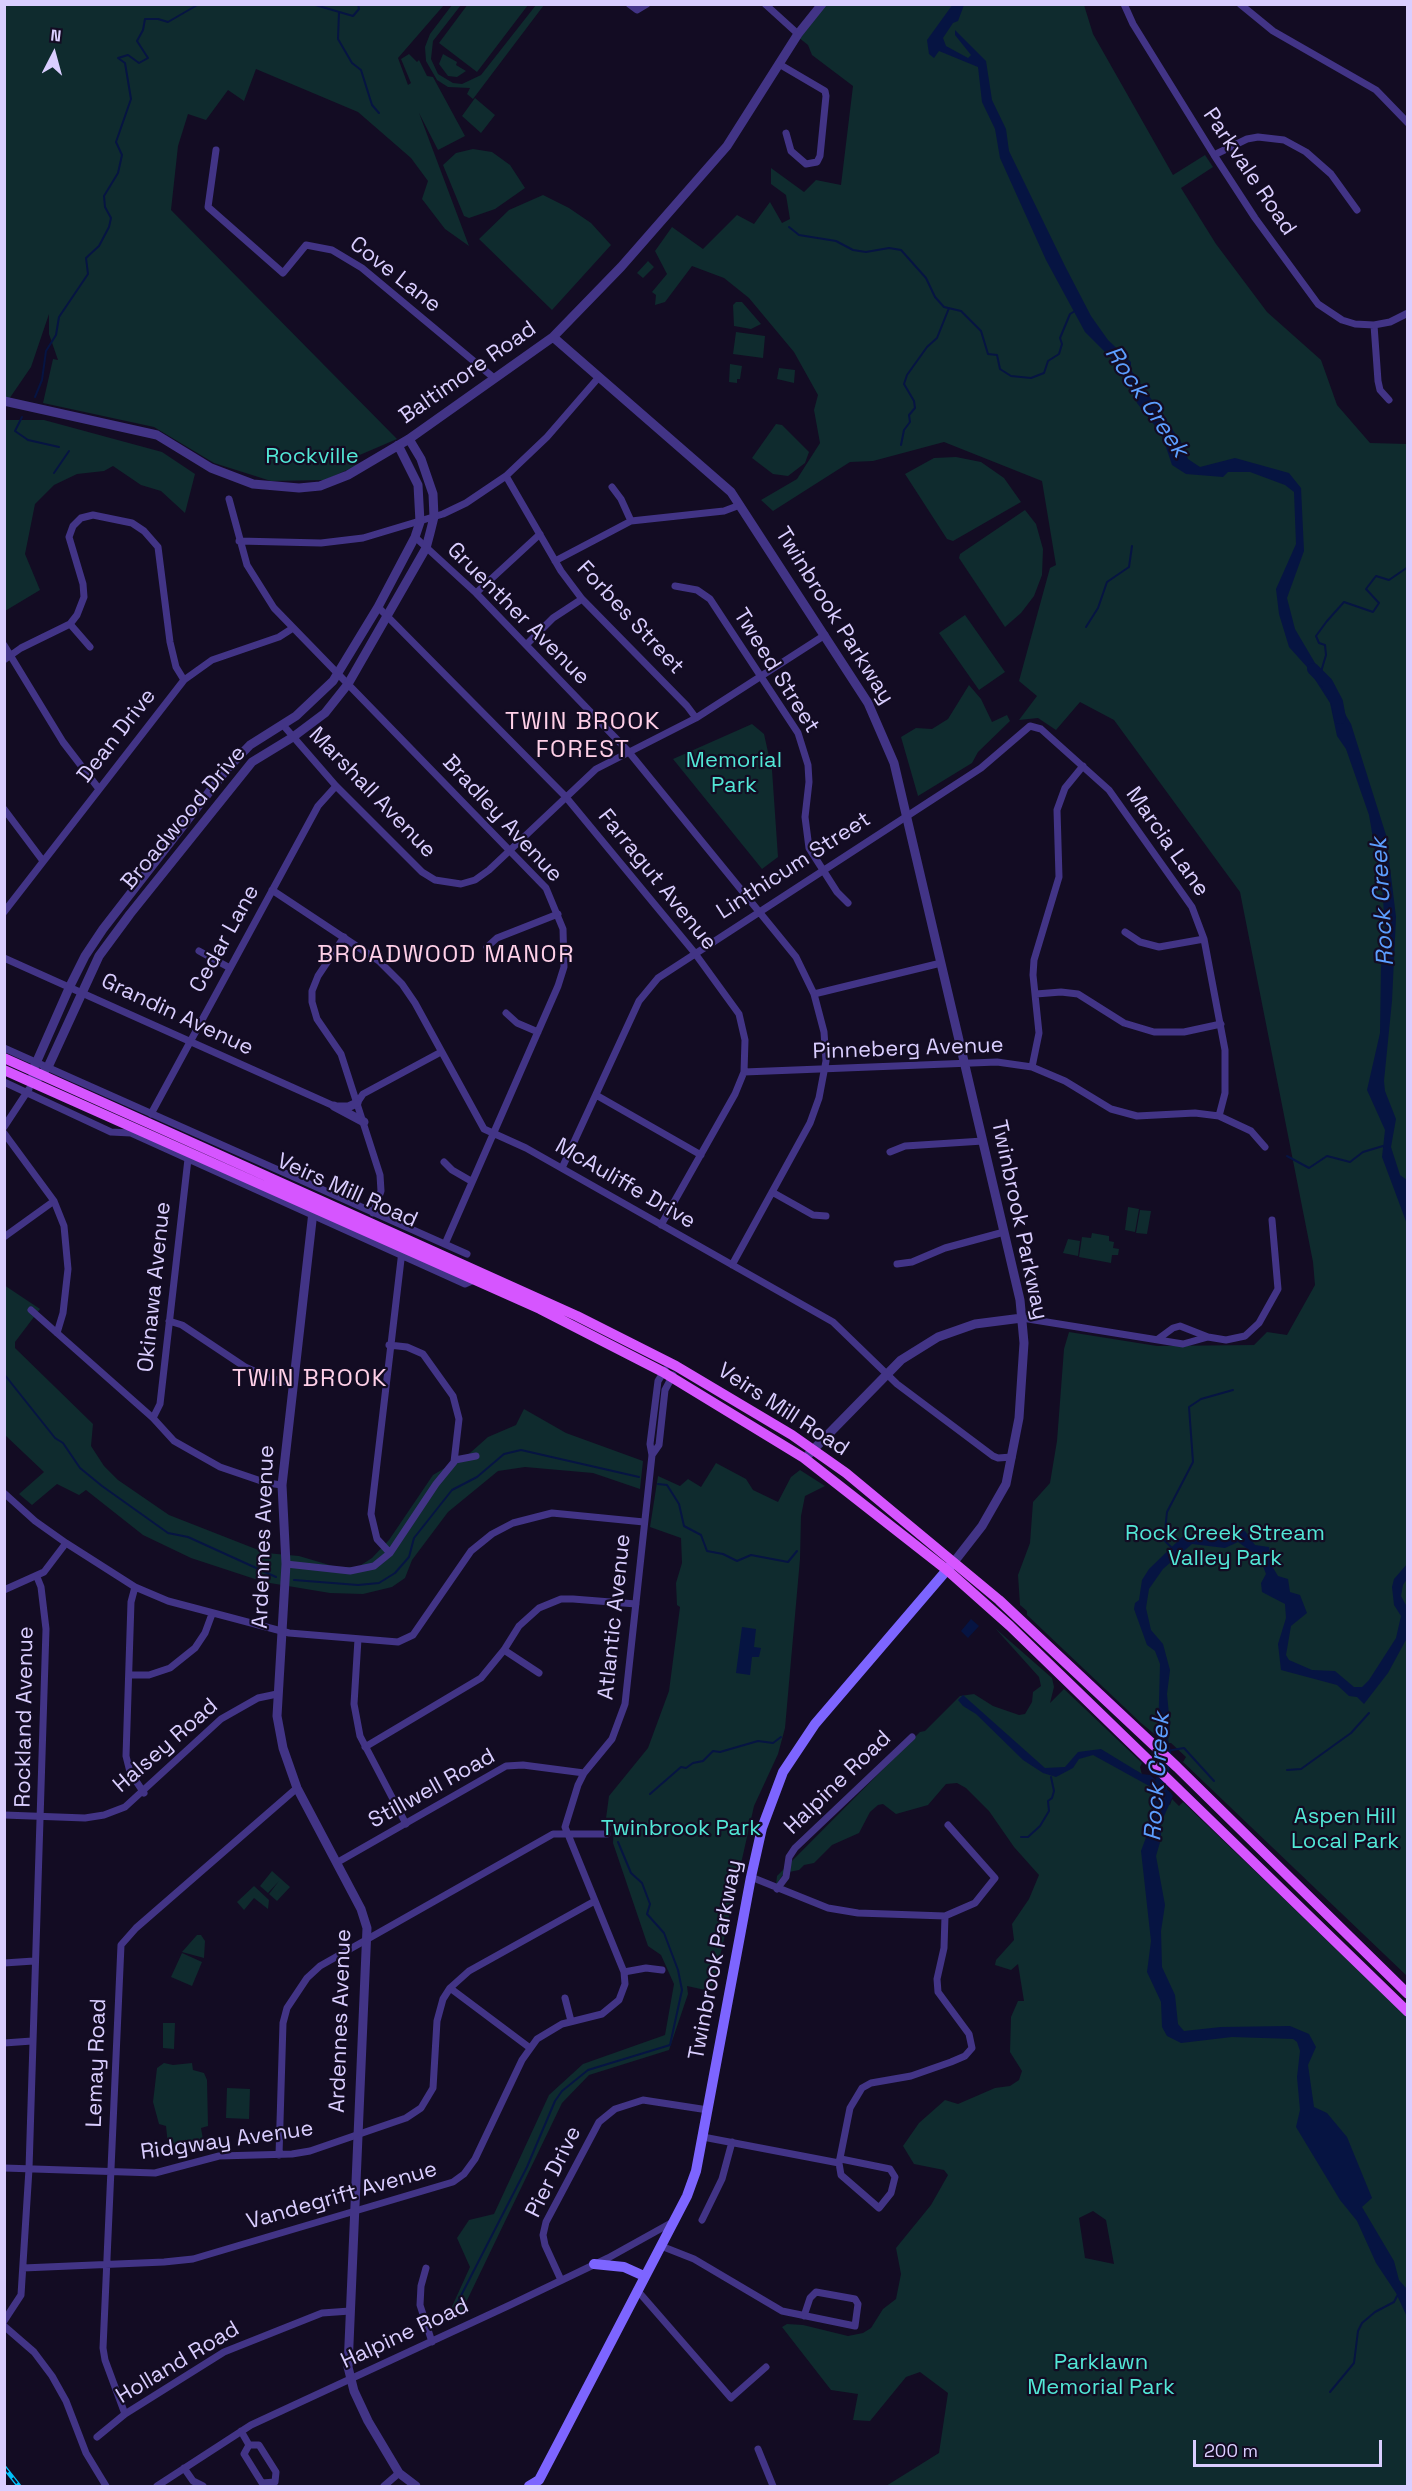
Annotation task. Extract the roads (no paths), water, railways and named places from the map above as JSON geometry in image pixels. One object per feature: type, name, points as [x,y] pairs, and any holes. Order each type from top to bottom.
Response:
[{"type":"main road","name":"Veirs Mill Road","points":[[4,1058],[313,1207],[403,1242],[676,1366],[773,1422],[846,1473],[1151,1743],[1407,1994]]},
{"type":"main road","name":"Veirs Mill Road","points":[[4,1070],[37,1075]]},
{"type":"main road","name":"Veirs Mill Road","points":[[403,1242],[474,1280],[542,1305],[668,1375],[804,1458],[951,1566],[1172,1785],[1407,2012]]},
{"type":"main road","name":"Twinbrook Parkway","points":[[536,2484],[661,2246],[696,2171],[751,1877],[762,1828],[783,1772],[815,1724],[951,1566]]},
{"type":"main road","points":[[608,2258],[626,2260],[646,2274]]},
{"type":"main road","points":[[594,2264],[624,2267],[646,2274]]},
{"type":"street","points":[[629,4],[638,10],[647,4]]},
{"type":"street","points":[[765,4],[798,34]]},
{"type":"street","name":"Baltimore Road","points":[[4,401],[157,435],[211,468],[234,479],[280,488],[320,486],[367,465],[409,439],[554,337],[621,267],[727,146],[798,34],[822,4]]},
{"type":"street","name":"Parkvale Road","points":[[1125,4],[1133,24],[1214,155],[1255,218],[1318,304],[1342,320],[1374,325]]},
{"type":"street","points":[[1240,4],[1273,31],[1376,90],[1407,123]]},
{"type":"street","points":[[779,64],[825,91],[826,96],[820,156],[817,162],[806,164],[791,151],[786,133]]},
{"type":"street","points":[[1214,155],[1247,139],[1258,137],[1284,140],[1306,152],[1331,174],[1357,210]]},
{"type":"street","name":"Cove Lane","points":[[216,150],[208,207],[283,273],[306,245],[332,250],[362,268],[494,378]]},
{"type":"street","points":[[1389,400],[1380,390],[1378,381],[1374,325],[1390,322],[1407,313]]},
{"type":"street","name":"Twinbrook Parkway","points":[[554,337],[714,475],[740,505],[825,635],[876,719],[894,763],[1022,1318],[1023,1381],[1012,1458],[1005,1484],[991,1512],[951,1566]]},
{"type":"street","points":[[239,541],[321,543],[363,538],[420,522],[466,503],[506,476],[547,437],[599,377]]},
{"type":"street","name":"Broadwood Drive","points":[[4,1127],[37,1075],[99,956],[130,914],[252,762],[293,738],[325,713],[348,684],[426,548],[434,517],[429,478],[409,439]]},
{"type":"street","name":"Broadwood Drive","points":[[37,1075],[70,986],[85,956],[103,929],[227,769],[250,745],[283,725],[311,704],[338,674],[378,607],[415,537],[420,522],[418,485],[398,445]]},
{"type":"street","name":"Forbes Street","points":[[506,476],[555,561],[582,599],[687,706],[696,718]]},
{"type":"street","points":[[612,487],[621,499],[631,521]]},
{"type":"street","name":"Bradley Avenue","points":[[229,499],[239,541],[258,587],[293,628],[546,888],[558,914],[564,936],[564,967],[445,1244]]},
{"type":"street","points":[[555,561],[631,521],[724,511],[740,505]]},
{"type":"street","points":[[8,658],[69,624],[84,597],[83,584],[69,537],[73,526],[81,518],[93,515],[132,523],[144,531],[158,547],[170,642],[176,667],[184,680]]},
{"type":"street","points":[[476,593],[540,534]]},
{"type":"street","name":"Gruenther Avenue","points":[[415,537],[476,593],[628,751],[796,957],[814,994],[824,1032],[824,1069],[819,1098],[810,1123],[732,1265]]},
{"type":"street","name":"Tweed Street","points":[[675,586],[697,590],[710,599],[798,733],[805,753],[809,782],[805,832],[809,848],[848,903]]},
{"type":"street","points":[[526,645],[553,618],[582,599]]},
{"type":"street","name":"Farragut Avenue","points":[[378,607],[565,796],[694,952],[739,1014],[745,1040],[744,1072],[661,1225]]},
{"type":"street","points":[[69,624],[90,647]]},
{"type":"street","name":"Dean Drive","points":[[4,912],[184,680],[212,660],[279,637],[293,628]]},
{"type":"street","name":"Marshall Avenue","points":[[283,725],[336,786],[422,872],[435,880],[450,884],[475,880],[596,769],[696,718],[825,635]]},
{"type":"street","points":[[4,645],[8,658],[63,742],[99,789]]},
{"type":"street","name":"Linthicum Street","points":[[562,1168],[639,1001],[658,978],[694,952],[981,768],[1024,729],[1036,726]]},
{"type":"street","name":"Marcia Lane","points":[[1036,726],[1109,790],[1192,907],[1204,939],[1221,1024],[1227,1070],[1218,1116]]},
{"type":"street","points":[[1032,1067],[1039,1033],[1034,960],[1059,877],[1057,810],[1065,788],[1083,766]]},
{"type":"street","name":"Cedar Lane","points":[[151,1114],[318,806],[336,786]]},
{"type":"street","points":[[4,809],[44,861]]},
{"type":"street","name":"McAuliffe Drive","points":[[272,890],[379,961],[402,984],[484,1129],[562,1168],[833,1322],[886,1374],[993,1456],[1012,1458]]},
{"type":"street","points":[[488,947],[497,938],[558,914]]},
{"type":"street","points":[[1125,932],[1140,942],[1159,947],[1204,939]]},
{"type":"street","points":[[344,937],[318,976],[312,1002],[317,1019],[341,1054],[380,1175],[381,1191],[374,1214]]},
{"type":"street","points":[[199,951],[230,968]]},
{"type":"street","name":"Grandin Avenue","points":[[4,958],[334,1106]]},
{"type":"street","points":[[814,994],[941,963]]},
{"type":"street","points":[[1036,994],[1061,992],[1078,994],[1124,1023],[1154,1032],[1184,1032],[1221,1024]]},
{"type":"street","points":[[506,1013],[517,1023],[538,1032]]},
{"type":"street","name":"Veirs Mill Road","points":[[4,1048],[111,1132],[131,1133],[188,1159],[313,1207]]},
{"type":"street","points":[[334,1106],[348,1107],[357,1103],[363,1094],[441,1052]]},
{"type":"street","name":"Pinneberg Avenue","points":[[744,1072],[997,1062],[1032,1067],[1065,1081],[1097,1104],[1137,1116],[1195,1113],[1218,1116],[1251,1131],[1265,1147]]},
{"type":"street","name":"Veirs Mill Road","points":[[4,1082],[37,1075],[151,1114],[374,1214],[403,1242],[445,1244],[467,1254]]},
{"type":"street","points":[[596,1095],[701,1155]]},
{"type":"street","points":[[334,1106],[364,1122]]},
{"type":"street","points":[[4,1133],[54,1201],[64,1226],[69,1252],[63,1313],[57,1334]]},
{"type":"street","points":[[890,1152],[905,1146],[983,1141]]},
{"type":"street","name":"Okinawa Avenue","points":[[153,1418],[160,1404],[188,1159]]},
{"type":"street","points":[[444,1162],[452,1170],[471,1180]]},
{"type":"street","points":[[772,1192],[813,1215],[826,1216]]},
{"type":"street","points":[[4,1237],[54,1201]]},
{"type":"street","name":"Ardennes Avenue","points":[[313,1207],[282,1485],[286,1564],[280,1631],[277,1716],[283,1748],[297,1788],[338,1862],[361,1910],[368,1939],[348,2359],[351,2378],[368,2421],[399,2473],[416,2487]]},
{"type":"street","points":[[1158,1339],[1173,1328],[1180,1326],[1208,1337],[1226,1340],[1245,1336],[1259,1323],[1273,1298],[1279,1280],[1272,1220]]},
{"type":"street","points":[[897,1264],[912,1263],[945,1248],[1004,1232]]},
{"type":"street","points":[[390,1552],[377,1539],[371,1514],[389,1345],[403,1242]]},
{"type":"street","points":[[31,1310],[153,1418],[174,1442],[203,1460],[267,1484],[282,1485]]},
{"type":"street","points":[[804,1458],[901,1360],[938,1337],[975,1324],[1022,1318],[1183,1344],[1208,1337]]},
{"type":"street","points":[[170,1321],[182,1325],[245,1367],[273,1379],[292,1383]]},
{"type":"street","points":[[286,1564],[350,1571],[374,1566],[390,1552],[455,1460],[459,1419],[453,1396],[423,1354],[408,1347],[389,1345]]},
{"type":"street","points":[[668,1375],[676,1366]]},
{"type":"street","name":"Atlantic Avenue","points":[[624,1972],[593,1902],[565,1827],[584,1773],[612,1739],[622,1718],[652,1455],[650,1444],[658,1381],[668,1375]]},
{"type":"street","name":"Atlantic Avenue","points":[[652,1455],[659,1445],[668,1375]]},
{"type":"street","points":[[654,1416],[661,1421]]},
{"type":"street","points":[[455,1460],[476,1455]]},
{"type":"street","points":[[4,1493],[35,1521],[135,1587],[212,1614],[280,1631],[398,1642],[413,1635],[471,1551],[492,1534],[513,1522],[552,1513],[644,1522]]},
{"type":"street","points":[[4,1590],[37,1577],[66,1542]]},
{"type":"street","name":"Rockland Avenue","points":[[4,2321],[21,2295],[29,2169],[34,1961],[42,1816],[46,1629],[37,1577]]},
{"type":"street","points":[[135,1587],[131,1602],[126,1756],[129,1772],[144,1793]]},
{"type":"street","points":[[365,1747],[481,1678],[528,1617],[552,1602],[573,1599],[636,1604]]},
{"type":"street","points":[[129,1675],[149,1675],[170,1668],[195,1648],[205,1633],[212,1614]]},
{"type":"street","points":[[358,1639],[354,1704],[365,1747],[406,1824]]},
{"type":"street","points":[[504,1650],[539,1673]]},
{"type":"street","name":"Halsey Road","points":[[4,1815],[104,1815],[125,1807],[144,1793],[221,1719],[258,1698],[277,1694]]},
{"type":"street","name":"Halpine Road","points":[[777,1889],[786,1877],[789,1857],[795,1848],[912,1737]]},
{"type":"street","name":"Stillwell Road","points":[[338,1862],[506,1766],[523,1765],[584,1773]]},
{"type":"street","name":"Lemay Road","points":[[125,2414],[105,2360],[106,2264],[121,1945],[136,1928],[297,1788]]},
{"type":"street","points":[[751,1877],[777,1889],[838,1910],[945,1916],[975,1903],[995,1878],[948,1825]]},
{"type":"street","points":[[279,2155],[282,2038],[287,2008],[307,1977],[320,1966],[553,1834],[607,1834]]},
{"type":"street","points":[[530,2048],[450,1988],[469,1971],[593,1902]]},
{"type":"street","points":[[703,2137],[840,2161],[890,2169],[895,2177],[891,2193],[879,2208],[842,2175],[840,2161],[850,2108],[862,2088],[871,2083],[911,2076],[965,2056],[972,2048],[969,2034],[938,1992],[937,1979],[944,1948],[945,1916]]},
{"type":"street","points":[[4,1962],[34,1961]]},
{"type":"street","points":[[624,1972],[646,1968],[662,1970]]},
{"type":"street","name":"Vandegrift Avenue","points":[[23,2268],[193,2259],[438,2188],[464,2174],[475,2159],[530,2048],[547,2032],[571,2021],[602,2014],[614,2006],[622,1992],[624,1972]]},
{"type":"street","name":"Ridgway Avenue","points":[[4,2168],[155,2173],[219,2156],[279,2155],[310,2151],[406,2118],[427,2101],[435,2077],[439,2012],[450,1988]]},
{"type":"street","points":[[565,1998],[571,2021]]},
{"type":"street","points":[[4,2043],[32,2042]]},
{"type":"street","name":"Pier Drive","points":[[561,2280],[543,2235],[546,2222],[599,2122],[615,2109],[643,2100],[708,2110]]},
{"type":"street","points":[[702,2220],[722,2179],[732,2142]]},
{"type":"street","name":"Halpine Road","points":[[157,2487],[241,2431],[294,2403],[432,2342],[608,2258],[673,2222]]},
{"type":"street","points":[[661,2246],[694,2259],[782,2311],[804,2316],[855,2326],[858,2304],[855,2300],[816,2292],[810,2298],[804,2316]]},
{"type":"street","points":[[426,2268],[421,2286],[420,2305],[432,2342]]},
{"type":"street","points":[[637,2290],[731,2398],[766,2367]]},
{"type":"street","name":"Holland Road","points":[[97,2437],[125,2414],[224,2352],[322,2313],[350,2311]]},
{"type":"street","points":[[4,2326],[42,2360],[66,2401],[86,2453],[106,2487]]},
{"type":"street","points":[[241,2431],[249,2445]]},
{"type":"street","points":[[249,2445],[259,2445],[276,2472],[275,2482],[262,2483],[244,2454],[249,2445]]},
{"type":"street","points":[[758,2449],[773,2487]]},
{"type":"street","points":[[184,2468],[192,2484],[203,2487]]},
{"type":"street","points":[[384,2487],[399,2473]]},
{"type":"water","points":[[953,4],[964,5],[958,21],[953,23],[943,38],[946,46],[968,58],[971,55],[955,35],[955,30],[986,61],[992,100],[1006,129],[1009,151],[1065,266],[1091,316],[1108,340],[1131,362],[1131,370],[1181,442],[1188,459],[1200,467],[1235,458],[1289,473],[1301,488],[1304,551],[1287,598],[1295,629],[1351,724],[1386,835],[1396,917],[1392,1001],[1384,1081],[1385,1091],[1396,1119],[1391,1147],[1400,1175],[1407,1180],[1407,1224],[1382,1157],[1385,1130],[1367,1090],[1380,1033],[1381,966],[1385,941],[1383,896],[1369,815],[1346,749],[1337,736],[1330,703],[1307,667],[1289,647],[1279,614],[1276,589],[1296,544],[1294,492],[1285,485],[1250,472],[1228,472],[1223,477],[1186,474],[1172,465],[1162,435],[1137,403],[1133,389],[1114,361],[1085,332],[1046,260],[1000,158],[995,129],[982,102],[978,67],[939,51],[934,58],[929,54],[927,40]]},
{"type":"water","points":[[1236,1528],[1245,1531],[1255,1545],[1269,1547],[1272,1566],[1278,1576],[1288,1579],[1290,1592],[1300,1595],[1307,1613],[1291,1626],[1286,1655],[1289,1660],[1312,1670],[1335,1671],[1354,1687],[1362,1687],[1396,1638],[1401,1616],[1394,1605],[1392,1587],[1394,1579],[1407,1564],[1407,1579],[1401,1596],[1407,1607],[1407,1638],[1388,1673],[1364,1704],[1357,1697],[1349,1696],[1337,1685],[1281,1670],[1278,1644],[1286,1618],[1285,1604],[1262,1592],[1261,1583],[1266,1574],[1260,1558],[1238,1542],[1225,1548],[1192,1544],[1163,1569],[1149,1589],[1146,1608],[1151,1630],[1163,1644],[1170,1670],[1167,1694],[1170,1725],[1167,1743],[1158,1737],[1160,1664],[1155,1651],[1147,1645],[1134,1609],[1135,1603],[1139,1600],[1142,1580],[1149,1569],[1182,1537],[1201,1533],[1215,1536]]},
{"type":"water","points":[[971,1619],[979,1626],[968,1638],[961,1631]]},
{"type":"water","points":[[742,1627],[756,1629],[754,1647],[761,1648],[759,1657],[752,1657],[750,1675],[736,1673]]},
{"type":"water","points":[[963,1695],[1045,1768],[1065,1767],[1078,1752],[1101,1749],[1142,1774],[1150,1775],[1171,1793],[1173,1796],[1161,1823],[1161,1839],[1156,1856],[1165,1905],[1161,1931],[1162,1967],[1175,1995],[1178,2024],[1184,2031],[1221,2027],[1290,2026],[1309,2034],[1316,2047],[1308,2065],[1314,2107],[1327,2113],[1347,2137],[1372,2198],[1362,2207],[1394,2261],[1399,2280],[1407,2289],[1407,2317],[1396,2293],[1376,2263],[1357,2221],[1340,2200],[1296,2127],[1300,2110],[1297,2077],[1300,2051],[1297,2042],[1293,2039],[1232,2037],[1181,2043],[1167,2036],[1162,2027],[1161,2002],[1147,1972],[1151,1941],[1141,1851],[1156,1810],[1151,1787],[1093,1755],[1079,1759],[1073,1768],[1056,1777],[1043,1773],[1023,1760],[976,1714],[963,1706],[958,1700]]},
{"type":"waterway","points":[[35,397],[42,380],[46,351],[56,335],[59,317],[88,274],[86,258],[99,246],[109,227],[111,218],[105,207],[104,196],[118,173],[122,155],[116,142],[131,99],[125,63],[118,58],[128,55],[139,63],[148,58],[137,41],[143,30],[145,19],[168,22],[199,4]]},
{"type":"waterway","points":[[312,4],[353,16],[359,9],[358,4]]},
{"type":"waterway","points":[[339,12],[338,39],[352,63],[361,70],[372,105],[379,113]]},
{"type":"waterway","points":[[789,227],[799,235],[836,241],[853,250],[866,252],[889,248],[901,250],[926,278],[935,297],[944,307],[961,311],[981,331],[988,354],[997,355],[1000,369],[1011,376],[1031,378],[1044,373],[1048,361],[1059,354],[1062,344],[1060,338],[1070,314],[1075,311]]},
{"type":"waterway","points":[[901,445],[904,430],[910,422],[909,415],[915,408],[914,401],[904,384],[907,375],[927,347],[937,338],[949,308]]},
{"type":"waterway","points":[[22,417],[15,431],[28,440],[59,447]]},
{"type":"waterway","points":[[54,473],[69,451]]},
{"type":"waterway","points":[[1086,627],[1098,608],[1107,582],[1129,567],[1132,546]]},
{"type":"waterway","points":[[1320,675],[1326,655],[1325,645],[1319,643],[1316,636],[1327,621],[1344,602],[1373,612],[1379,603],[1366,589],[1376,576],[1389,580],[1408,567]]},
{"type":"waterway","name":"Rock Creek","points":[[1313,669],[1327,683],[1337,702],[1340,718]]},
{"type":"waterway","points":[[1287,1156],[1309,1168],[1327,1156],[1350,1162],[1363,1152],[1383,1146]]},
{"type":"waterway","points":[[4,1374],[55,1438],[63,1443],[80,1468],[102,1486],[168,1533],[188,1537],[276,1577]]},
{"type":"waterway","points":[[1172,1548],[1164,1540],[1167,1512],[1193,1462],[1189,1407],[1201,1399],[1233,1390]]},
{"type":"waterway","points":[[294,1580],[358,1585],[379,1583],[395,1573],[409,1557],[414,1538],[452,1490],[477,1477],[504,1454],[521,1450],[639,1477]]},
{"type":"waterway","points":[[658,1484],[667,1485],[679,1504],[684,1526],[701,1535],[707,1551],[723,1554],[737,1561],[751,1555],[788,1562],[797,1551]]},
{"type":"waterway","points":[[1287,1770],[1301,1769],[1351,1733],[1369,1713]]},
{"type":"waterway","name":"Rock Creek","points":[[1160,1799],[1165,1752],[1162,1740],[1164,1724]]},
{"type":"waterway","points":[[650,1794],[681,1767],[686,1768],[693,1763],[703,1761],[713,1751],[720,1752],[758,1741],[773,1743],[781,1737]]},
{"type":"waterway","points":[[1167,1751],[1184,1748],[1214,1781]]},
{"type":"waterway","points":[[1021,1837],[1028,1837],[1040,1826],[1049,1811],[1048,1801],[1052,1798],[1054,1791],[1051,1777]]},
{"type":"waterway","points":[[449,2319],[527,2167],[555,2101],[562,2091],[588,2070],[670,2045],[682,1990],[678,1970],[664,1933],[647,1914],[650,1904],[642,1883],[631,1873],[618,1842]]},
{"type":"waterway","points":[[1330,2392],[1354,2363],[1358,2331],[1362,2323],[1375,2312],[1394,2302],[1397,2296]]},
{"type":"railway","points":[[4,2467],[19,2486]]},
{"type":"district","name":"TWIN BROOK FOREST","points":[[583,736]]},
{"type":"district","name":"BROADWOOD MANOR","points":[[446,955]]},
{"type":"district","name":"TWIN BROOK","points":[[310,1379]]},
{"type":"park label","name":"Rockville","points":[[312,457]]},
{"type":"park label","name":"Memorial Park","points":[[734,774]]},
{"type":"park label","name":"Rock Creek Stream Valley Park","points":[[1225,1546]]},
{"type":"park label","name":"Twinbrook Park","points":[[681,1829]]},
{"type":"park label","name":"Aspen Hill Local Park","points":[[1345,1830]]},
{"type":"park label","name":"Parklawn Memorial Park","points":[[1101,2376]]}]
